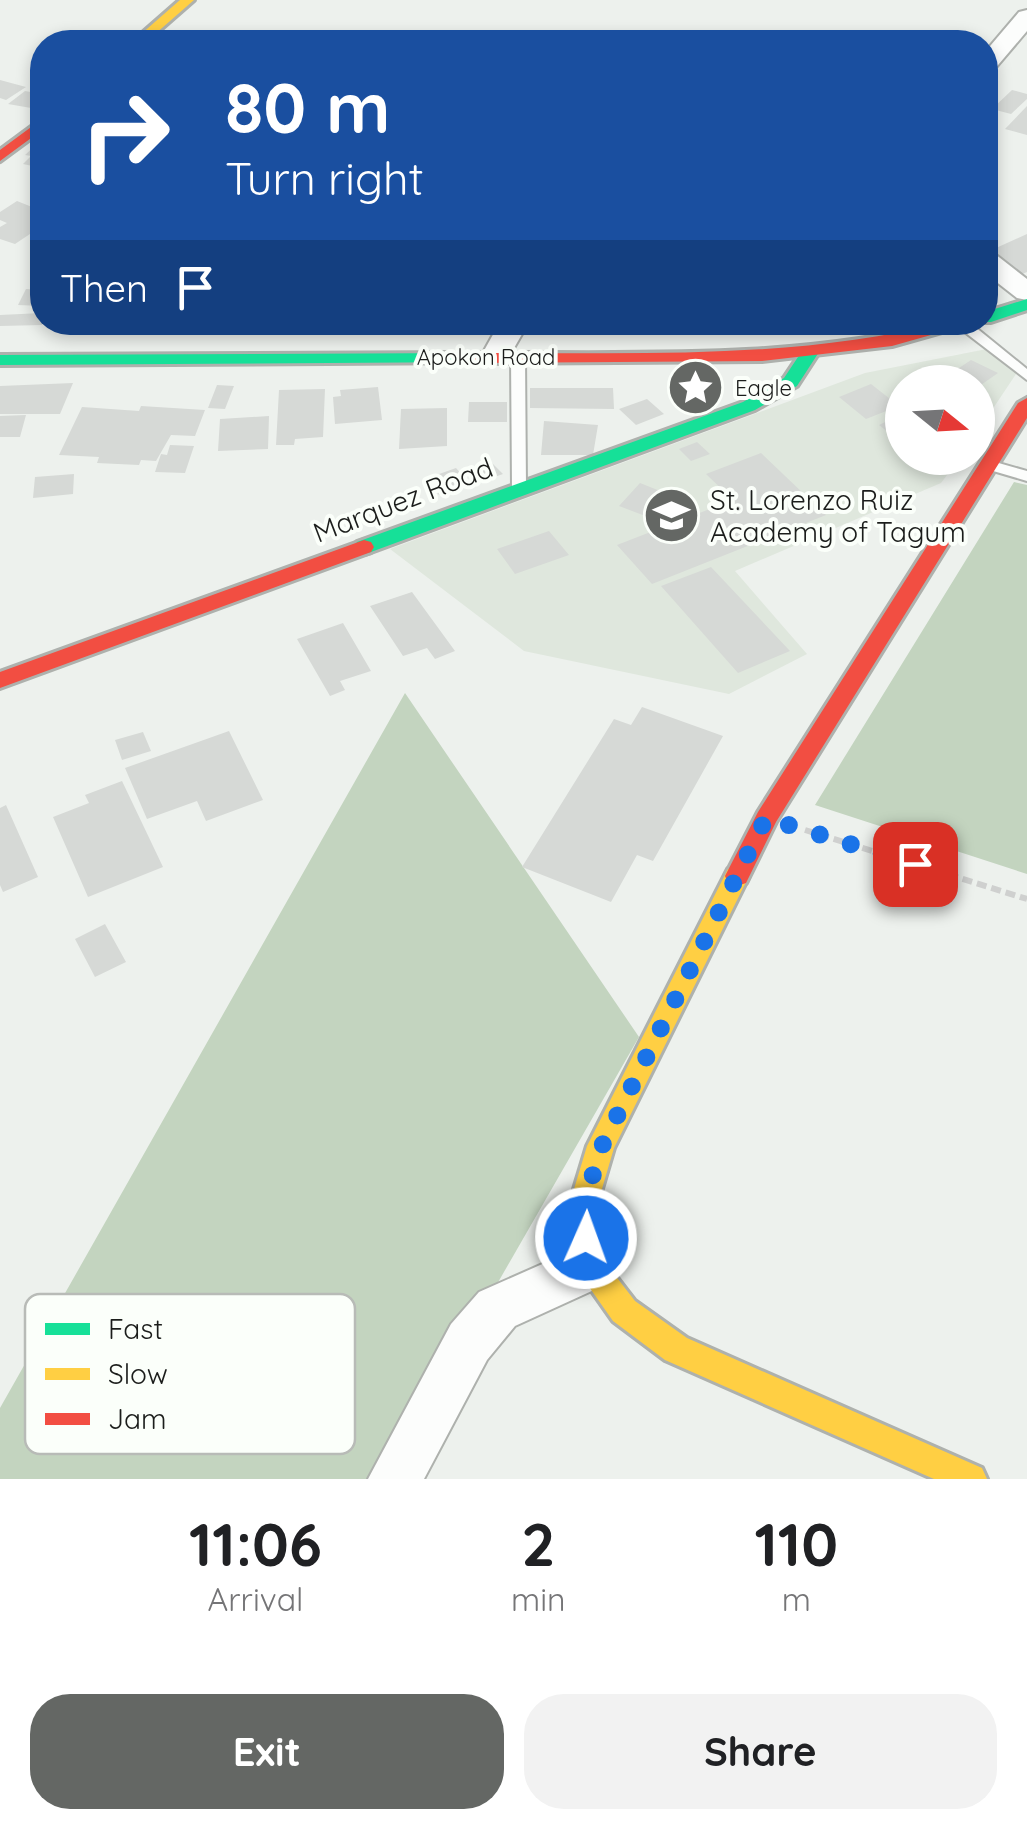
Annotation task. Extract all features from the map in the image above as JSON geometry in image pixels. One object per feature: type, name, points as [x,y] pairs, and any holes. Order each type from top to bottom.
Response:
[{"type":"main road","points":[[152,30],[188,0]]},
{"type":"main road","points":[[0,156],[30,132]]},
{"type":"main road","name":"Apokon Road","points":[[998,314],[1027,304]]},
{"type":"main road","name":"Apokon Road","points":[[0,360],[716,357],[810,352],[918,335]]},
{"type":"main road","name":"Marquez Road","points":[[0,680],[777,393],[792,382],[810,352]]},
{"type":"main road","points":[[995,453],[1027,403]]},
{"type":"main road","points":[[971,1479],[676,1349],[624,1311],[590,1267],[582,1209],[602,1146],[766,818],[981,475]]},
{"type":"street","points":[[998,51],[1027,17]]},
{"type":"street","points":[[998,270],[1027,292]]},
{"type":"street","points":[[507,356],[512,335]]},
{"type":"street","points":[[395,1479],[469,1342],[496,1309],[590,1267]]},
{"type":"lane","points":[[986,335],[1027,376]]},
{"type":"lane","points":[[507,356],[519,488]]},
{"type":"lane","points":[[995,467],[1027,476]]},
{"type":"path","points":[[766,818],[1027,899]]},
{"type":"shaded area","name":"St. Lorenzo Ruiz Academy of Tagum","points":[[997,347],[1022,365],[995,406],[995,365],[906,365]]},
{"type":"shaded area","name":"St. Lorenzo Ruiz Academy of Tagum","points":[[885,369],[885,475],[947,475],[941,483],[735,571],[807,654],[729,694],[524,651],[390,549],[865,373]]},
{"type":"green space","points":[[1014,482],[1027,485],[1027,874],[815,805]]},
{"type":"green space","points":[[405,693],[639,1037],[385,1479],[0,1479],[0,1408],[25,1364],[25,1454],[355,1454],[355,1294],[65,1294]]},
{"type":"building","points":[[0,80],[26,87],[6,100],[0,98]]},
{"type":"building","points":[[1012,90],[1027,94],[1027,99],[1011,114],[998,111],[998,103]]},
{"type":"building","points":[[25,91],[30,92],[30,108],[8,104]]},
{"type":"building","points":[[1027,106],[1027,135],[1005,129]]},
{"type":"building","points":[[17,201],[30,206],[30,234],[15,244],[0,239],[0,227],[7,223],[0,220],[0,212]]},
{"type":"building","points":[[1027,234],[1027,272],[1020,275],[998,261],[998,247]]},
{"type":"building","points":[[26,289],[30,289],[30,306],[18,305]]},
{"type":"building","points":[[30,314],[30,325],[0,326],[0,315]]},
{"type":"building","points":[[73,383],[60,414],[0,414],[0,386]]},
{"type":"building","points":[[871,384],[885,395],[885,412],[866,419],[839,397]]},
{"type":"building","points":[[217,385],[234,386],[225,409],[208,408]]},
{"type":"building","points":[[378,387],[382,420],[335,424],[333,397],[341,396],[340,390]]},
{"type":"building","points":[[530,388],[613,388],[614,409],[530,408]]},
{"type":"building","points":[[325,389],[323,437],[295,439],[294,445],[276,445],[279,390]]},
{"type":"building","points":[[647,399],[664,414],[636,425],[619,409]]},
{"type":"building","points":[[469,402],[507,402],[507,422],[468,422]]},
{"type":"building","points":[[141,406],[205,410],[195,436],[171,435],[156,461],[141,460],[139,465],[97,463],[99,457],[59,455],[82,407],[139,411]]},
{"type":"building","points":[[447,408],[447,446],[399,449],[401,409]]},
{"type":"building","points":[[26,415],[20,437],[0,437],[0,416]]},
{"type":"building","points":[[269,416],[268,449],[218,451],[220,419]]},
{"type":"building","points":[[544,421],[598,425],[593,455],[541,455]]},
{"type":"building","points":[[697,442],[710,454],[691,461],[679,449]]},
{"type":"building","points":[[170,445],[194,446],[185,473],[155,472],[161,454],[167,455]]},
{"type":"building","points":[[761,453],[826,515],[652,584],[617,545],[733,500],[706,474]]},
{"type":"building","points":[[490,461],[503,474],[483,481],[471,468]]},
{"type":"building","points":[[456,468],[470,484],[439,495],[425,479]]},
{"type":"building","points":[[74,474],[73,494],[33,498],[35,477]]},
{"type":"building","points":[[640,483],[660,491],[655,497],[663,500],[648,517],[619,506]]},
{"type":"building","points":[[549,531],[569,555],[515,574],[497,549]]},
{"type":"building","points":[[711,567],[790,651],[738,673],[661,586]]},
{"type":"building","points":[[412,592],[455,651],[435,659],[427,648],[403,656],[370,606]]},
{"type":"building","points":[[343,623],[371,671],[340,681],[345,690],[330,696],[297,639]]},
{"type":"building","points":[[642,707],[723,736],[653,861],[637,855],[611,902],[522,867],[614,719],[631,725]]},
{"type":"building","points":[[229,731],[263,800],[206,821],[197,801],[147,819],[125,768]]},
{"type":"building","points":[[143,732],[151,751],[122,760],[115,740]]},
{"type":"building","points":[[122,781],[163,867],[88,897],[53,817],[89,803],[85,795]]},
{"type":"building","points":[[6,805],[38,877],[3,892],[0,808]]},
{"type":"building","points":[[105,924],[126,962],[95,977],[75,939]]},
{"type":"traffic: fast","points":[[998,314],[1027,304]]},
{"type":"traffic: fast","points":[[364,547],[749,406],[791,382],[810,352]]},
{"type":"traffic: fast","points":[[0,360],[471,358]]},
{"type":"traffic: slow","points":[[152,30],[188,0]]},
{"type":"traffic: slow","points":[[737,876],[601,1146],[582,1209],[590,1267],[624,1311],[676,1349],[971,1479]]},
{"type":"traffic: jam","points":[[0,157],[30,133]]},
{"type":"traffic: jam","points":[[471,358],[762,356],[916,335]]},
{"type":"traffic: jam","points":[[737,876],[766,818],[1027,403]]},
{"type":"traffic: jam","points":[[0,680],[364,547]]},
{"type":"place","name":"Eagle","points":[[696,388]]},
{"type":"place","name":"St. Lorenzo Ruiz Academy of Tagum","points":[[671,516]]},
{"type":"route","points":[[586,1238],[582,1209],[602,1146],[766,818],[915,864]]}]
